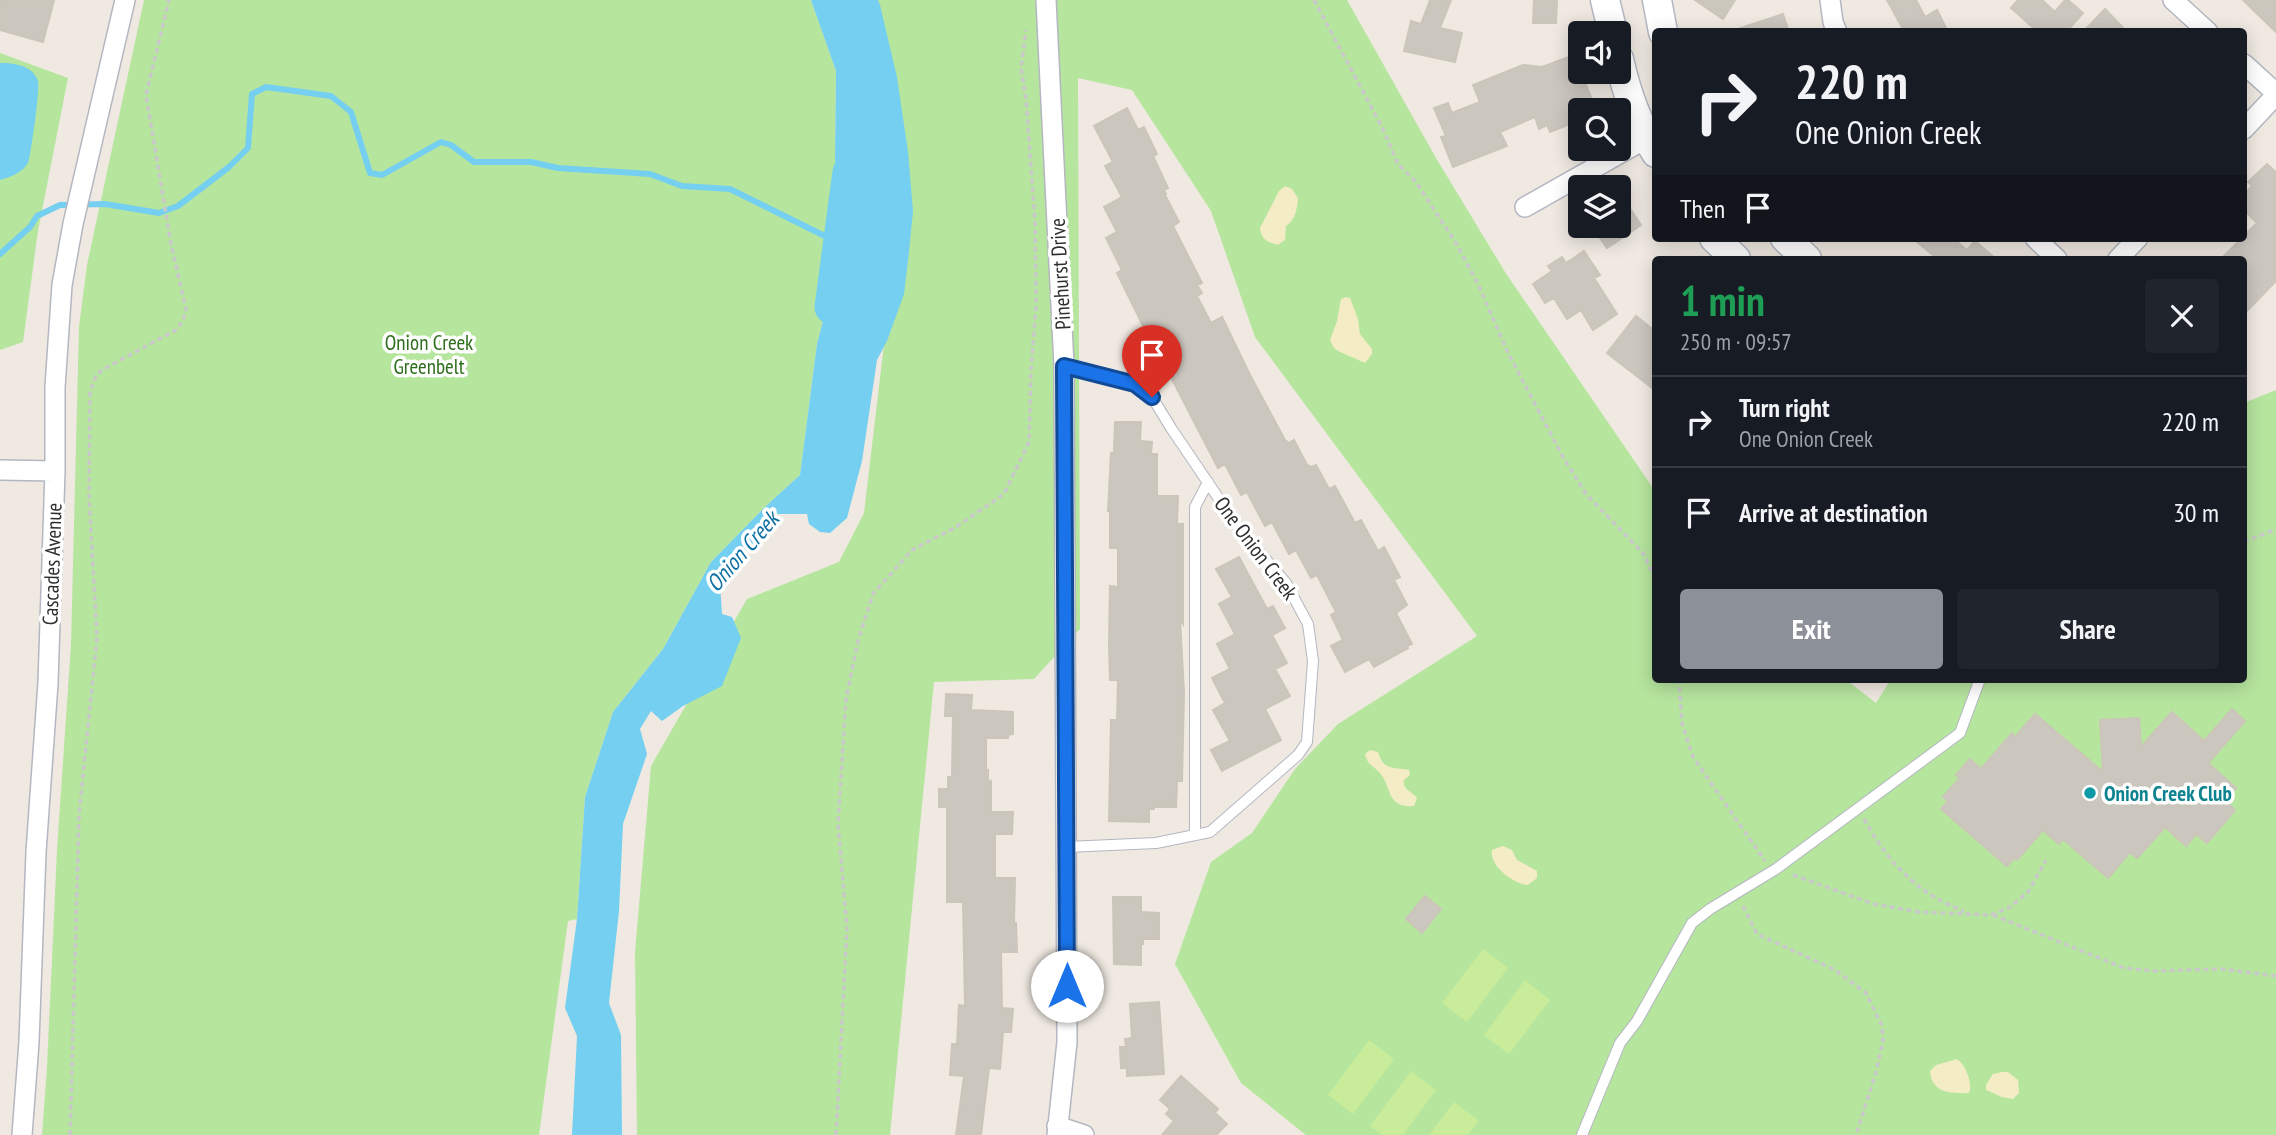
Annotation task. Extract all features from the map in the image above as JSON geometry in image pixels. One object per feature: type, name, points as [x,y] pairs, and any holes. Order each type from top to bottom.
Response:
[{"type":"street","name":"Cascades Avenue","points":[[22,1135],[29,1042],[36,852],[48,683],[55,387],[65,266],[125,0]]},
{"type":"street","name":"Pinehurst Drive","points":[[1046,0],[1064,366],[1067,1042],[1057,1131]]},
{"type":"street","points":[[1605,0],[1610,21]]},
{"type":"street","points":[[1657,0],[1662,28]]},
{"type":"street","points":[[1830,0],[1835,28]]},
{"type":"street","points":[[2173,0],[2204,28]]},
{"type":"street","points":[[2247,67],[2276,94],[2247,126]]},
{"type":"street","points":[[1525,207],[1652,141],[1626,84]]},
{"type":"street","points":[[1718,242],[1732,256]]},
{"type":"street","points":[[1789,242],[1804,256]]},
{"type":"street","points":[[2039,242],[2054,256]]},
{"type":"street","points":[[2121,256],[2134,242]]},
{"type":"street","points":[[0,470],[55,471]]},
{"type":"street","points":[[1057,1131],[1083,1135]]},
{"type":"lane","name":"One Onion Creek","points":[[1064,366],[1135,384],[1152,397],[1238,527],[1286,583],[1308,624],[1313,661],[1307,742],[1298,755],[1210,832],[1156,843],[1067,847]]},
{"type":"lane","points":[[1195,835],[1195,507],[1208,482]]},
{"type":"lane","points":[[1582,1135],[1619,1042],[1637,1021],[1692,923],[1776,869],[1960,733],[1979,683]]},
{"type":"path","points":[[70,1135],[79,815],[97,638],[89,496],[89,391],[102,370],[169,335],[183,321],[186,309],[171,244],[146,90],[169,0]]},
{"type":"path","points":[[1314,0],[1382,127],[1398,164],[1416,182],[1456,243],[1479,286],[1507,351],[1563,457],[1586,494],[1643,553],[1652,572]]},
{"type":"path","points":[[836,1135],[847,928],[838,824],[846,699],[858,641],[873,594],[912,550],[956,527],[1004,495],[1029,442],[1036,306],[1034,222],[1026,99],[1021,68],[1026,22]]},
{"type":"path","points":[[2247,541],[2276,529]]},
{"type":"path","points":[[1679,683],[1682,723],[1693,757],[1771,869],[1874,904],[1919,912],[1991,915],[2124,968],[2154,971],[2222,969],[2276,976]]},
{"type":"path","points":[[1858,808],[1877,842],[1906,877],[1941,903],[1969,913]]},
{"type":"path","points":[[1991,915],[2010,907],[2028,892],[2046,860]]},
{"type":"path","points":[[1737,893],[1757,934],[1835,970],[1866,993],[1882,1026],[1883,1041],[1856,1135]]},
{"type":"green space","name":"Onion Creek Greenbelt","points":[[144,0],[811,0],[836,71],[835,160],[846,232],[817,344],[800,475],[711,562],[663,649],[613,712],[585,797],[577,919],[568,921],[539,1135],[42,1135],[71,644],[79,327],[87,265]]},
{"type":"green space","name":"Onion Creek Club","points":[[869,0],[1347,0],[1436,158],[1505,272],[1652,487],[1652,683],[1850,683],[1876,703],[1888,683],[2247,683],[2247,402],[2276,390],[2276,1135],[1306,1135],[1241,1083],[1175,964],[1211,862],[1252,833],[1295,769],[1338,724],[1477,636],[1255,337],[1211,211],[1132,90],[1078,78],[1080,629],[1034,679],[934,682],[890,1135],[637,1135],[635,952],[651,766],[747,599],[839,562],[864,513],[903,184]]},
{"type":"green space","points":[[0,53],[68,78],[38,231],[23,342],[0,350]]},
{"type":"green space","points":[[1483,949],[1508,968],[1467,1022],[1442,1003]]},
{"type":"green space","points":[[1525,980],[1550,1000],[1509,1054],[1484,1035]]},
{"type":"green space","points":[[1369,1040],[1394,1059],[1353,1114],[1328,1095]]},
{"type":"green space","points":[[1411,1071],[1436,1090],[1403,1135],[1382,1135],[1370,1126]]},
{"type":"green space","points":[[1454,1102],[1479,1121],[1468,1135],[1429,1135]]},
{"type":"sand","points":[[1285,186],[1292,189],[1298,202],[1294,217],[1286,226],[1285,240],[1278,245],[1266,240],[1260,228],[1279,191]]},
{"type":"sand","points":[[1350,298],[1358,319],[1360,334],[1372,349],[1372,354],[1365,363],[1338,351],[1330,340],[1341,299]]},
{"type":"sand","points":[[1370,750],[1378,752],[1389,767],[1409,770],[1410,775],[1404,783],[1417,798],[1414,806],[1398,804],[1394,800],[1379,772],[1367,760],[1365,754]]},
{"type":"sand","points":[[1503,846],[1512,850],[1517,860],[1537,871],[1537,878],[1528,885],[1522,884],[1498,868],[1492,850]]},
{"type":"sand","points":[[1957,1059],[1968,1075],[1969,1093],[1943,1091],[1932,1079],[1930,1071],[1936,1065]]},
{"type":"sand","points":[[2008,1072],[2018,1080],[2019,1093],[2013,1099],[1986,1090],[1993,1074]]},
{"type":"water","points":[[811,0],[878,0],[880,5],[897,77],[913,211],[904,294],[877,360],[862,461],[847,518],[830,533],[820,532],[809,524],[807,514],[777,514],[720,584],[722,614],[732,617],[741,638],[722,686],[683,706],[662,721],[651,711],[640,729],[647,754],[623,824],[619,911],[609,1003],[621,1035],[622,1135],[572,1135],[577,1036],[565,1008],[577,919],[585,797],[613,712],[663,649],[711,562],[800,475],[817,344],[846,232],[835,160],[836,71]]},
{"type":"water","points":[[0,63],[16,64],[32,71],[38,86],[28,163],[19,172],[0,180]]},
{"type":"building","points":[[0,0],[54,0],[43,42],[0,30]]},
{"type":"building","points":[[1430,0],[1451,0],[1440,28],[1462,33],[1455,62],[1404,51],[1411,21],[1421,24]]},
{"type":"building","points":[[1534,0],[1557,0],[1556,23],[1533,23]]},
{"type":"building","points":[[1695,0],[1735,0],[1723,19]]},
{"type":"building","points":[[1887,0],[1916,0],[1925,17],[1937,10],[1946,28],[1902,28]]},
{"type":"building","points":[[2018,0],[2042,0],[2055,12],[2068,0],[2083,13],[2070,28],[2034,28],[2011,8]]},
{"type":"building","points":[[2243,0],[2276,0],[2276,32]]},
{"type":"building","points":[[2105,9],[2123,28],[2087,28]]},
{"type":"building","points":[[1783,14],[1788,28],[1741,28]]},
{"type":"building","points":[[1568,57],[1568,84],[1586,84],[1591,98],[1568,98],[1568,125],[1550,132],[1547,125],[1539,129],[1535,117],[1500,132],[1507,146],[1453,167],[1441,137],[1446,136],[1434,108],[1448,103],[1452,113],[1480,102],[1473,85],[1523,65],[1542,67]]},
{"type":"building","points":[[1127,108],[1138,130],[1144,127],[1157,154],[1153,156],[1168,188],[1164,190],[1165,195],[1179,222],[1173,226],[1202,283],[1197,285],[1202,293],[1197,296],[1211,323],[1222,317],[1285,440],[1289,443],[1294,440],[1307,465],[1316,465],[1329,489],[1335,486],[1355,523],[1361,520],[1378,551],[1384,547],[1400,577],[1394,580],[1407,605],[1396,613],[1412,644],[1374,667],[1369,659],[1345,672],[1331,646],[1343,640],[1331,615],[1336,612],[1317,575],[1311,578],[1296,550],[1289,554],[1272,522],[1265,526],[1247,492],[1241,495],[1225,464],[1218,468],[1159,354],[1147,360],[1136,339],[1147,334],[1117,273],[1122,270],[1106,238],[1117,232],[1104,207],[1122,197],[1105,166],[1113,162],[1094,126]]},
{"type":"building","points":[[2267,164],[2276,172],[2276,281],[2247,311],[2247,256],[2224,256],[2238,242],[2247,242],[2247,233],[2257,223],[2247,213],[2247,192],[2252,186],[2248,182]]},
{"type":"building","points":[[1631,210],[1641,225],[1631,232]]},
{"type":"building","points":[[1600,238],[1622,238],[1607,248]]},
{"type":"building","points":[[1917,242],[1957,242],[1967,250],[1976,242],[1992,256],[1934,256]]},
{"type":"building","points":[[1584,251],[1600,275],[1594,278],[1617,314],[1593,330],[1581,310],[1567,319],[1554,298],[1545,303],[1533,284],[1552,271],[1548,266],[1562,257],[1566,263]]},
{"type":"building","points":[[1636,316],[1652,329],[1652,388],[1607,353]]},
{"type":"building","points":[[1115,422],[1141,422],[1140,441],[1152,442],[1151,454],[1157,454],[1157,496],[1178,496],[1177,524],[1183,524],[1183,624],[1180,619],[1184,693],[1182,781],[1177,781],[1176,807],[1149,809],[1149,822],[1109,821],[1111,720],[1117,720],[1118,680],[1110,680],[1109,645],[1110,586],[1118,587],[1118,548],[1110,548],[1108,511]]},
{"type":"building","points":[[1239,557],[1267,609],[1273,606],[1285,628],[1272,635],[1287,663],[1275,669],[1290,696],[1265,709],[1281,740],[1222,771],[1211,750],[1230,741],[1213,710],[1225,703],[1212,678],[1230,669],[1217,644],[1235,634],[1219,604],[1232,597],[1216,569]]},
{"type":"building","points":[[946,694],[972,695],[971,710],[1013,712],[1013,734],[1008,735],[1008,738],[986,738],[986,771],[988,770],[988,782],[991,781],[991,812],[1013,812],[1012,834],[995,834],[995,878],[1015,878],[1014,923],[1017,952],[1001,952],[1002,1008],[1013,1009],[1011,1032],[1003,1032],[1000,1069],[989,1068],[981,1135],[956,1135],[964,1076],[950,1075],[952,1044],[957,1044],[959,1005],[965,1006],[963,902],[947,902],[947,807],[939,807],[939,789],[948,789],[948,777],[952,777],[953,716],[945,716]]},
{"type":"building","name":"Onion Creek Club","points":[[2232,709],[2245,721],[2208,763],[2236,788],[2225,801],[2235,810],[2207,843],[2196,834],[2186,846],[2165,827],[2137,858],[2130,852],[2108,878],[2063,839],[2059,844],[2043,830],[2017,860],[2014,858],[2007,866],[1941,809],[1948,801],[1943,797],[1960,778],[1956,775],[1970,759],[1981,769],[2012,733],[2015,737],[2035,714],[2103,772],[2100,720],[2139,718],[2141,747],[2172,712],[2204,741]]},
{"type":"building","points":[[1425,896],[1441,909],[1422,933],[1406,919]]},
{"type":"building","points":[[1113,897],[1141,897],[1141,912],[1159,913],[1159,939],[1143,939],[1141,965],[1114,964]]},
{"type":"building","points":[[1159,1002],[1164,1074],[1127,1076],[1127,1068],[1121,1068],[1120,1047],[1126,1047],[1125,1039],[1132,1038],[1130,1004]]},
{"type":"building","points":[[1181,1076],[1218,1109],[1215,1113],[1227,1124],[1216,1135],[1162,1135],[1174,1121],[1166,1114],[1170,1109],[1160,1100]]},
{"type":"waterway","points":[[0,254],[30,227],[37,216],[60,205],[105,204],[159,213],[178,206],[229,167],[248,148],[252,94],[266,87],[331,96],[351,112],[370,173],[382,175],[441,142],[451,145],[474,162],[531,162],[558,168],[650,174],[682,186],[730,189],[841,244]]},
{"type":"waterway","name":"Onion Creek","points":[[832,307],[850,172]]},
{"type":"place","name":"Onion Creek Club","points":[[2090,793]]},
{"type":"route","points":[[1067,986],[1064,366],[1135,384],[1152,397]]}]
